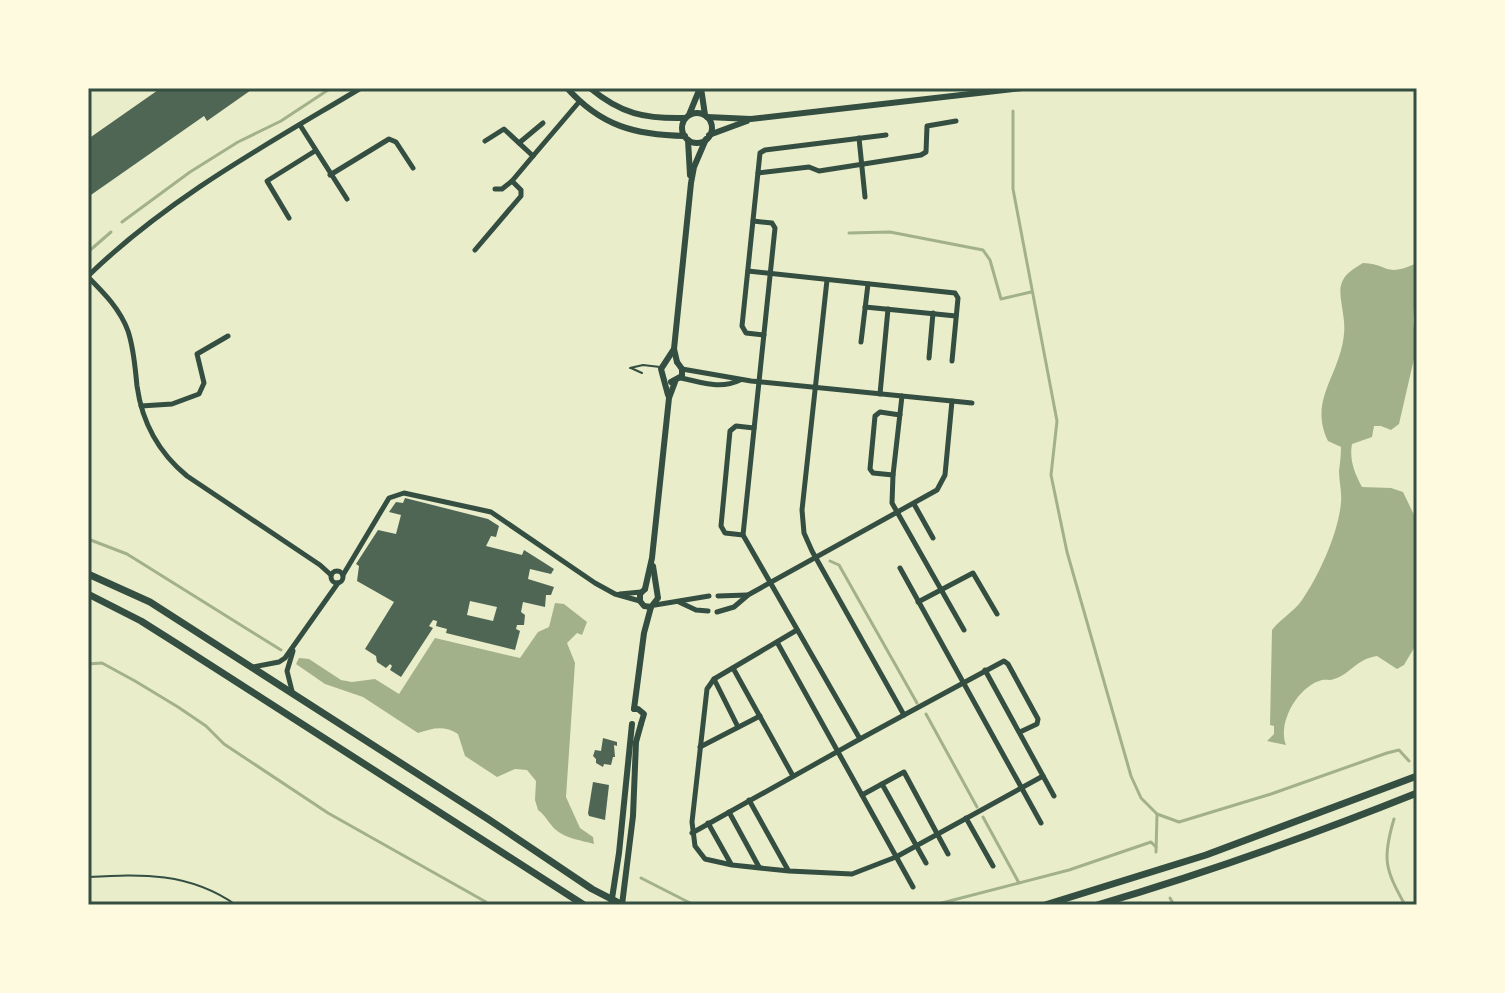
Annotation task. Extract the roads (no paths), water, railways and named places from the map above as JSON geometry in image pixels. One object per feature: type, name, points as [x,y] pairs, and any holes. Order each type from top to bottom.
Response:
[{"type":"main road","points":[[88,574],[150,602],[611,902],[622,905]]},
{"type":"main road","points":[[88,594],[166,637],[584,905]]},
{"type":"main road","points":[[1045,905],[1206,855],[1417,776]]},
{"type":"main road","points":[[1097,905],[1214,869],[1417,793]]},
{"type":"street","points":[[336,576],[179,469],[153,437],[141,406],[128,331],[116,307],[88,276],[138,230],[184,196],[361,88]]},
{"type":"street","points":[[567,88],[590,111],[625,129],[656,136],[697,142],[751,119]]},
{"type":"street","points":[[590,88],[617,107],[652,119],[698,113],[751,119],[1022,88]]},
{"type":"street","points":[[691,183],[682,127],[700,88]]},
{"type":"street","points":[[669,398],[678,380],[680,366],[674,349],[691,183],[694,167],[711,126],[700,88]]},
{"type":"street","points":[[495,189],[502,189],[512,181],[579,102]]},
{"type":"street","points":[[758,173],[809,167],[819,171],[924,154],[928,147],[927,126],[956,121]]},
{"type":"street","points":[[519,143],[543,123]]},
{"type":"street","points":[[300,125],[347,199]]},
{"type":"street","points":[[485,141],[504,129],[533,156]]},
{"type":"street","points":[[764,335],[746,333],[742,329],[763,150],[886,135]]},
{"type":"street","points":[[859,138],[865,197]]},
{"type":"street","points":[[330,175],[389,139],[396,142],[413,168]]},
{"type":"street","points":[[289,218],[267,181],[315,151]]},
{"type":"street","points":[[475,250],[521,196],[521,190],[512,181]]},
{"type":"street","points":[[753,221],[775,226],[743,535],[860,739]]},
{"type":"street","points":[[748,271],[955,293],[958,298],[952,361]]},
{"type":"street","points":[[827,280],[802,518],[804,533],[904,715]]},
{"type":"street","points":[[861,342],[868,284]]},
{"type":"street","points":[[865,307],[956,316]]},
{"type":"street","points":[[880,394],[888,309]]},
{"type":"street","points":[[929,358],[933,313]]},
{"type":"street","points":[[141,406],[172,404],[199,394],[204,383],[197,354],[228,336]]},
{"type":"street","points":[[611,902],[632,724],[628,715],[634,709],[639,682],[644,633],[641,603],[652,558],[669,398],[661,373],[674,349]]},
{"type":"street","points":[[664,365],[741,380],[972,403]]},
{"type":"street","points":[[698,381],[699,371]]},
{"type":"street","points":[[666,381],[729,385],[741,380]]},
{"type":"street","points":[[902,396],[892,503],[964,630]]},
{"type":"street","points":[[717,612],[734,607],[748,595],[937,490],[944,480],[952,401]]},
{"type":"street","points":[[893,475],[873,473],[870,469],[875,416],[880,412],[900,415]]},
{"type":"street","points":[[743,535],[725,533],[721,528],[730,431],[736,426],[754,428]]},
{"type":"street","points":[[292,693],[287,671],[295,647],[328,595],[336,576],[389,498],[404,493],[494,514],[615,594],[641,603],[653,606],[709,596]]},
{"type":"street","points":[[914,504],[933,538]]},
{"type":"street","points":[[644,633],[658,598],[652,558]]},
{"type":"street","points":[[900,568],[1041,823]]},
{"type":"street","points":[[918,602],[973,573],[997,614]]},
{"type":"street","points":[[615,594],[643,590],[656,592],[696,610],[708,611]]},
{"type":"street","points":[[718,596],[748,595]]},
{"type":"street","points":[[797,630],[714,679],[707,689],[692,833],[695,846],[705,859],[759,868],[852,874],[896,857],[1043,776]]},
{"type":"street","points":[[777,642],[913,887]]},
{"type":"street","points":[[253,667],[279,662],[295,647]]},
{"type":"street","points":[[692,833],[1002,661],[1008,664],[1038,719],[1037,724],[1020,732]]},
{"type":"street","points":[[733,668],[793,776]]},
{"type":"street","points":[[985,670],[1054,796]]},
{"type":"street","points":[[714,679],[738,727]]},
{"type":"street","points":[[622,905],[633,816],[636,742],[645,718],[639,682]]},
{"type":"street","points":[[634,709],[642,711]]},
{"type":"street","points":[[700,747],[760,716]]},
{"type":"street","points":[[632,724],[641,724]]},
{"type":"street","points":[[862,795],[904,772],[948,854]]},
{"type":"street","points":[[882,784],[926,863]]},
{"type":"street","points":[[749,800],[789,871]]},
{"type":"street","points":[[729,812],[759,868]]},
{"type":"street","points":[[966,818],[993,866]]},
{"type":"street","points":[[708,823],[732,865]]},
{"type":"lane","points":[[642,373],[630,368],[664,365]]},
{"type":"waterway","points":[[122,222],[190,172],[238,142],[281,121],[331,88]]},
{"type":"waterway","points":[[1013,111],[1013,189],[1057,421],[1051,475],[1067,552],[1131,776],[1141,798],[1157,814],[1179,822],[1387,753],[1399,750],[1409,761]]},
{"type":"waterway","points":[[88,252],[111,232]]},
{"type":"waterway","points":[[849,233],[890,232],[983,250],[990,260],[1001,299],[1031,292]]},
{"type":"waterway","points":[[88,539],[127,554],[281,650]]},
{"type":"waterway","points":[[830,561],[839,565],[917,703]]},
{"type":"waterway","points":[[88,664],[102,663],[178,707],[206,726],[224,744],[328,813],[486,902],[486,905]]},
{"type":"waterway","points":[[926,714],[977,807]]},
{"type":"waterway","points":[[1156,852],[1157,814]]},
{"type":"waterway","points":[[983,817],[1019,883]]},
{"type":"waterway","points":[[1394,819],[1388,844],[1388,864],[1405,905]]},
{"type":"waterway","points":[[934,905],[1069,870],[1151,842],[1156,847]]},
{"type":"waterway","points":[[641,878],[694,905]]},
{"type":"waterway","points":[[1170,898],[1174,905]]}]
